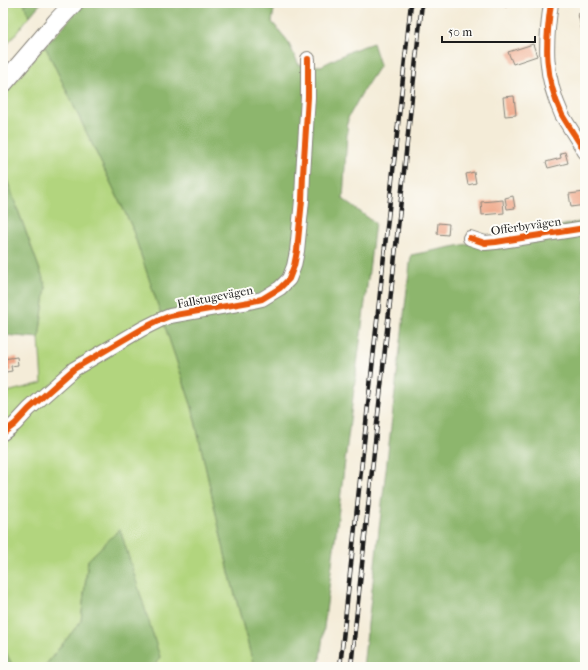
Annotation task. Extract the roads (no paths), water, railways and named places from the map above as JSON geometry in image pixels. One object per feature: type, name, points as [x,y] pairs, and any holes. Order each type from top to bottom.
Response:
[{"type":"main road","points":[[3,65],[58,3]]},
{"type":"main road","points":[[3,84],[74,3]]},
{"type":"street","points":[[551,3],[547,30],[548,74],[553,93],[563,116],[585,152]]},
{"type":"street","name":"Fallstugevägen","points":[[3,433],[15,424],[29,409],[74,370],[142,329],[170,316],[262,299],[280,288],[289,279],[294,266],[297,251],[302,200],[308,97],[308,59]]},
{"type":"street","name":"Offerbyvägen","points":[[470,238],[485,243],[585,228]]},
{"type":"railway","points":[[340,667],[411,3]]},
{"type":"railway","points":[[351,667],[422,3]]}]
